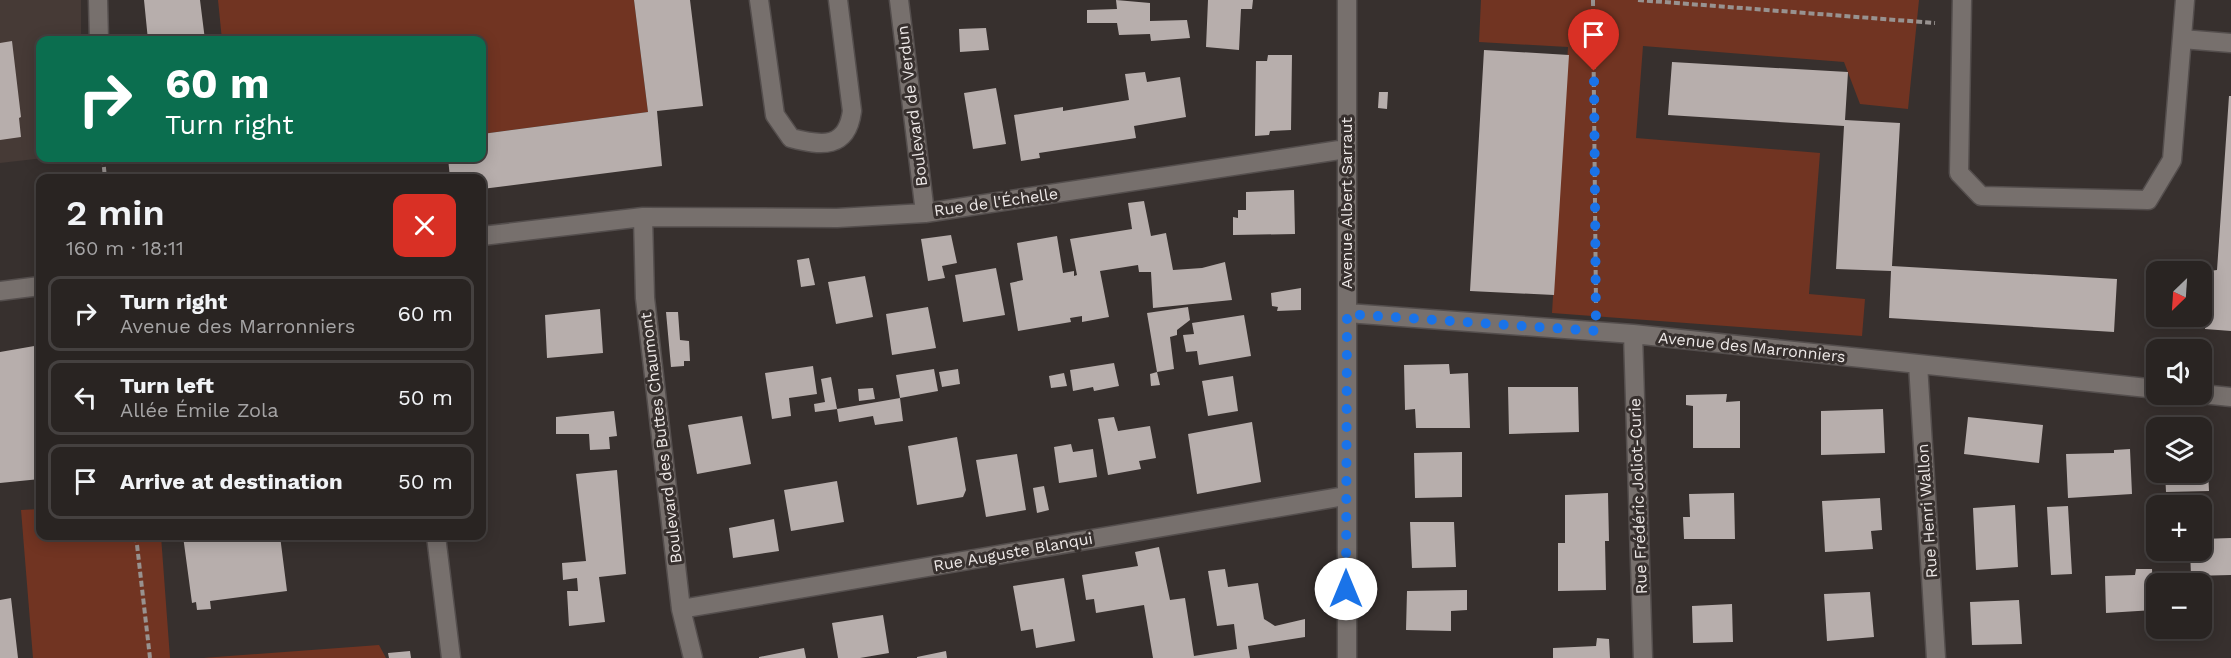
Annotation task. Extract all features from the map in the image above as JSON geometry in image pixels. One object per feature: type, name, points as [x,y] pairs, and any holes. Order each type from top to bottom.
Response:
[{"type":"street","points":[[98,0],[99,36]]},
{"type":"street","points":[[759,0],[775,115],[791,138],[817,144],[840,138],[850,128],[852,111],[838,0]]},
{"type":"street","name":"Boulevard de Verdun","points":[[899,0],[925,213]]},
{"type":"street","name":"Avenue Albert Sarraut","points":[[1347,0],[1345,496],[1347,658]]},
{"type":"street","points":[[1962,0],[1959,173],[1981,196],[2148,200],[2172,160],[2185,0]]},
{"type":"street","points":[[2182,39],[2231,43]]},
{"type":"street","name":"Rue de l'Échelle","points":[[486,236],[643,217],[837,218],[925,213],[1346,149]]},
{"type":"street","name":"Boulevard des Buttes Chaumont","points":[[643,217],[645,298],[681,609],[693,658]]},
{"type":"street","points":[[0,291],[36,286]]},
{"type":"street","name":"Avenue des Marronniers","points":[[1347,314],[1633,334],[2146,388]]},
{"type":"street","name":"Rue Frédéric Joliot-Curie","points":[[1633,334],[1643,658]]},
{"type":"street","name":"Rue Henri Wallon","points":[[1918,364],[1936,658]]},
{"type":"street","points":[[2212,395],[2231,397]]},
{"type":"street","name":"Rue Auguste Blanqui","points":[[681,609],[1345,496]]},
{"type":"street","points":[[436,540],[451,658]]},
{"type":"path","points":[[1593,0],[1596,331]]},
{"type":"path","points":[[1638,0],[1960,25]]},
{"type":"path","points":[[136,540],[150,658]]},
{"type":"shaded area","points":[[0,0],[81,0],[81,36],[36,36],[36,159],[0,163]]},
{"type":"shaded area","points":[[218,0],[634,0],[648,112],[486,133],[486,36],[222,36]]},
{"type":"shaded area","points":[[1481,0],[1919,0],[1908,109],[1860,104],[1844,62],[1643,46],[1636,138],[1820,153],[1809,294],[1865,299],[1862,336],[1552,313],[1568,47],[1479,42]]},
{"type":"shaded area","points":[[36,509],[36,540],[161,540],[170,658],[33,658],[21,510]]},
{"type":"shaded area","points":[[379,645],[386,658],[203,658]]},
{"type":"building","points":[[144,0],[200,0],[204,36],[148,36]]},
{"type":"building","points":[[634,0],[690,0],[703,106],[657,111],[662,166],[486,188],[486,174],[450,174],[448,162],[486,162],[486,133],[648,112]]},
{"type":"building","points":[[1116,0],[1150,3],[1150,21],[1187,20],[1190,38],[1151,41],[1150,34],[1119,35],[1117,23],[1087,23],[1087,10],[1117,9]]},
{"type":"building","points":[[1208,0],[1253,0],[1252,9],[1241,9],[1239,50],[1206,47]]},
{"type":"building","points":[[986,28],[989,50],[960,52],[959,29]]},
{"type":"building","points":[[12,41],[21,117],[19,118],[21,137],[0,140],[0,43]]},
{"type":"building","points":[[1484,50],[1569,55],[1554,295],[1470,291]]},
{"type":"building","points":[[1268,55],[1292,55],[1291,130],[1270,131],[1269,135],[1255,136],[1256,61],[1267,61]]},
{"type":"building","points":[[1672,62],[1848,72],[1845,120],[1900,123],[1892,266],[2117,279],[2114,332],[1889,318],[1891,271],[1836,269],[1844,126],[1668,115]]},
{"type":"building","points":[[1145,72],[1147,82],[1180,77],[1186,117],[1134,126],[1136,138],[1039,153],[1040,158],[1021,161],[1014,115],[1063,107],[1063,111],[1129,100],[1125,74]]},
{"type":"building","points":[[996,88],[1006,144],[973,149],[964,93]]},
{"type":"building","points":[[1379,92],[1388,92],[1387,109],[1378,108]]},
{"type":"building","points":[[2229,96],[2231,96],[2231,331],[2205,329],[2205,327],[2212,327],[2212,271],[2217,270]]},
{"type":"building","points":[[1294,190],[1295,234],[1233,235],[1233,217],[1238,218],[1238,210],[1246,210],[1246,192]]},
{"type":"building","points":[[1144,201],[1151,236],[1166,233],[1173,270],[1202,268],[1225,262],[1232,300],[1153,308],[1151,272],[1139,272],[1138,265],[1100,271],[1109,317],[1082,322],[1082,316],[1070,318],[1071,322],[1018,331],[1010,283],[1023,280],[1017,243],[1057,236],[1063,273],[1074,271],[1074,276],[1077,275],[1070,239],[1132,229],[1128,203]]},
{"type":"building","points":[[951,235],[957,263],[942,266],[945,278],[928,281],[921,239]]},
{"type":"building","points":[[809,258],[815,285],[801,287],[797,260]]},
{"type":"building","points":[[996,268],[1005,315],[963,322],[955,275]]},
{"type":"building","points":[[865,276],[873,317],[836,324],[828,282]]},
{"type":"building","points":[[1301,288],[1301,310],[1277,311],[1278,307],[1272,306],[1271,293]]},
{"type":"building","points":[[928,307],[936,348],[892,355],[886,314]]},
{"type":"building","points":[[1188,307],[1190,320],[1177,330],[1177,335],[1170,337],[1174,369],[1157,372],[1147,313]]},
{"type":"building","points":[[600,309],[603,353],[547,358],[545,315]]},
{"type":"building","points":[[666,312],[678,312],[680,340],[689,341],[690,361],[684,361],[684,366],[671,367]]},
{"type":"building","points":[[1244,315],[1251,356],[1199,365],[1197,351],[1186,352],[1183,335],[1194,334],[1192,323]]},
{"type":"building","points":[[36,346],[36,479],[0,483],[0,352]]},
{"type":"building","points":[[1114,363],[1119,386],[1094,391],[1093,387],[1073,391],[1070,370]]},
{"type":"building","points":[[1449,364],[1450,374],[1468,373],[1470,428],[1416,428],[1415,409],[1405,410],[1404,365]]},
{"type":"building","points":[[813,366],[817,394],[789,398],[791,416],[772,419],[765,373]]},
{"type":"building","points":[[934,369],[938,391],[900,398],[896,375]]},
{"type":"building","points":[[958,369],[960,384],[942,387],[939,372]]},
{"type":"building","points":[[1157,372],[1160,385],[1151,386],[1150,374]]},
{"type":"building","points":[[1064,373],[1067,386],[1051,388],[1049,376]]},
{"type":"building","points":[[1233,376],[1238,411],[1208,416],[1202,381]]},
{"type":"building","points":[[831,377],[837,409],[815,412],[814,404],[825,402],[821,379]]},
{"type":"building","points":[[1508,387],[1578,387],[1579,432],[1509,434]]},
{"type":"building","points":[[873,388],[875,399],[859,401],[858,389]]},
{"type":"building","points":[[1727,394],[1726,402],[1740,401],[1740,448],[1693,448],[1693,406],[1686,405],[1686,395]]},
{"type":"building","points":[[900,398],[903,421],[875,425],[873,416],[839,422],[837,409]]},
{"type":"building","points":[[1883,409],[1885,453],[1821,455],[1821,411]]},
{"type":"building","points":[[614,411],[617,436],[609,437],[610,449],[590,450],[589,434],[556,434],[556,417]]},
{"type":"building","points":[[742,416],[751,464],[697,474],[688,425]]},
{"type":"building","points":[[1114,417],[1118,431],[1150,426],[1156,458],[1139,461],[1141,469],[1108,475],[1098,419]]},
{"type":"building","points":[[1968,417],[2043,425],[2039,463],[1964,454]]},
{"type":"building","points":[[1252,422],[1261,482],[1197,494],[1188,434]]},
{"type":"building","points":[[957,437],[966,490],[963,497],[917,505],[908,446]]},
{"type":"building","points":[[1071,444],[1073,452],[1093,449],[1097,477],[1059,483],[1054,447]]},
{"type":"building","points":[[2130,449],[2132,494],[2068,498],[2066,454],[2114,453],[2114,450]]},
{"type":"building","points":[[1462,452],[1462,497],[1415,498],[1414,453]]},
{"type":"building","points":[[1017,454],[1026,510],[986,517],[976,460]]},
{"type":"building","points":[[617,470],[626,574],[599,577],[605,622],[569,626],[567,591],[578,591],[577,578],[563,580],[562,563],[586,561],[576,474]]},
{"type":"building","points":[[837,481],[844,522],[791,531],[784,490]]},
{"type":"building","points":[[2166,483],[2209,483],[2209,491],[2166,492]]},
{"type":"building","points":[[1044,486],[1049,510],[1037,513],[1033,488]]},
{"type":"building","points":[[1608,493],[1609,541],[1605,541],[1606,590],[1558,591],[1558,543],[1565,543],[1565,495]]},
{"type":"building","points":[[1734,493],[1735,539],[1684,539],[1683,517],[1690,517],[1689,494]]},
{"type":"building","points":[[1880,498],[1882,530],[1871,531],[1873,549],[1825,552],[1822,501]]},
{"type":"building","points":[[2015,505],[2018,567],[1976,570],[1973,508]]},
{"type":"building","points":[[2068,506],[2072,574],[2051,575],[2047,507]]},
{"type":"building","points":[[774,519],[779,551],[733,558],[729,528]]},
{"type":"building","points":[[1410,522],[1454,522],[1456,567],[1412,568]]},
{"type":"building","points":[[2231,538],[2231,575],[2191,573],[2190,561],[2212,561],[2212,539]]},
{"type":"building","points":[[184,540],[281,540],[287,591],[210,601],[211,609],[197,610],[196,602],[192,603]]},
{"type":"building","points":[[1159,547],[1170,600],[1185,598],[1194,656],[1237,649],[1234,624],[1217,626],[1208,571],[1225,569],[1228,587],[1258,583],[1264,619],[1275,626],[1305,619],[1305,637],[1248,646],[1250,658],[1153,658],[1144,605],[1096,613],[1094,599],[1086,600],[1082,575],[1138,566],[1135,552]]},
{"type":"building","points":[[2136,569],[2152,569],[2152,573],[2146,573],[2146,610],[2106,613],[2105,576],[2135,575]]},
{"type":"building","points":[[1064,578],[1075,641],[1036,648],[1033,629],[1021,631],[1013,586]]},
{"type":"building","points":[[1467,590],[1467,610],[1451,611],[1451,631],[1406,630],[1407,591]]},
{"type":"building","points":[[1870,592],[1874,637],[1827,641],[1824,594]]},
{"type":"building","points":[[11,598],[18,658],[0,658],[0,600]]},
{"type":"building","points":[[2019,600],[2022,644],[1972,645],[1970,602]]},
{"type":"building","points":[[1732,604],[1733,642],[1693,643],[1692,606]]},
{"type":"building","points":[[883,615],[889,653],[860,658],[838,658],[832,623]]},
{"type":"building","points":[[1597,638],[1609,639],[1610,658],[1553,658],[1553,648],[1596,646]]},
{"type":"building","points":[[804,648],[806,658],[759,658],[759,657]]},
{"type":"building","points":[[410,651],[411,658],[389,658],[388,653]]},
{"type":"building","points":[[946,651],[947,658],[917,658],[917,657]]},
{"type":"route","points":[[1346,589],[1347,314],[1596,331],[1594,71]]}]
